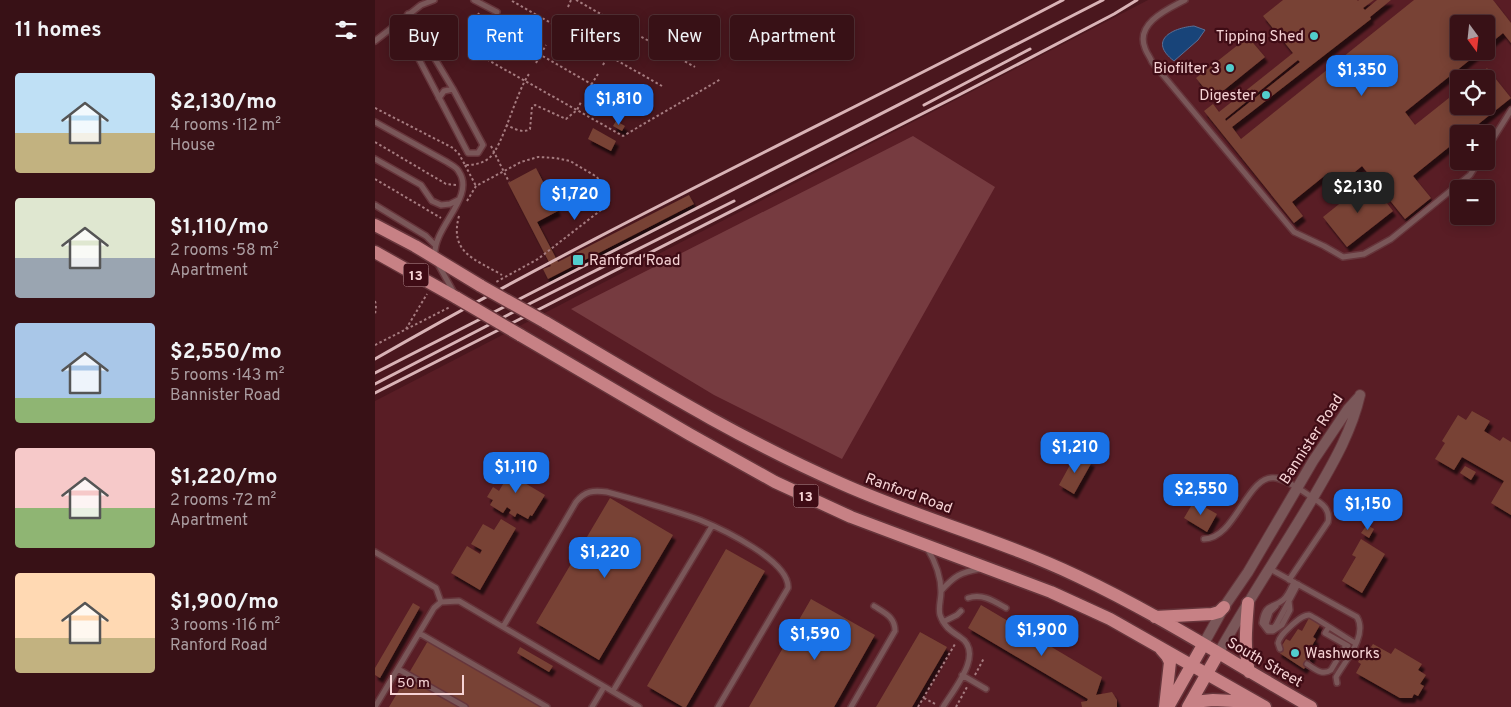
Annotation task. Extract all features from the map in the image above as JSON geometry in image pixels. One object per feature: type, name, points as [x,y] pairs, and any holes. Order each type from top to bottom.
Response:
[{"type":"main road","name":"Ranford Road","points":[[375,225],[436,258],[703,416],[769,450],[879,500],[1050,563],[1155,617],[1203,645]]},
{"type":"main road","name":"13","points":[[375,252],[775,482],[851,517],[1051,592],[1093,611],[1157,645],[1261,705]]},
{"type":"main road","points":[[1248,603],[1245,642],[1249,672]]},
{"type":"main road","points":[[1155,617],[1212,614],[1219,612],[1224,607]]},
{"type":"main road","points":[[1157,645],[1170,662],[1167,707]]},
{"type":"main road","name":"South Street","points":[[1203,645],[1311,707]]},
{"type":"main road","name":"Bannister Road","points":[[1167,707],[1193,666],[1203,645]]},
{"type":"main road","name":"Bannister Road","points":[[1189,707],[1218,654]]},
{"type":"main road","points":[[1189,707],[1203,701],[1213,700],[1261,705]]},
{"type":"street","name":"Bannister Road","points":[[1203,645],[1224,607],[1248,572],[1297,488],[1338,424],[1360,395],[1355,416],[1340,451],[1218,654]]},
{"type":"lane","points":[[419,60],[468,153],[478,154],[483,145],[453,89],[408,14],[421,5],[434,0]]},
{"type":"lane","points":[[474,0],[497,12]]},
{"type":"lane","points":[[1185,0],[1154,18],[1144,31],[1143,46],[1152,62],[1295,232],[1324,246],[1343,258],[1364,254],[1391,239],[1471,175],[1474,170]]},
{"type":"lane","points":[[375,41],[390,28]]},
{"type":"lane","points":[[439,98],[444,91],[453,89]]},
{"type":"lane","points":[[1495,136],[1511,110]]},
{"type":"lane","points":[[375,122],[458,170],[462,177],[462,192],[435,245],[436,258],[440,270],[457,298]]},
{"type":"lane","points":[[375,159],[421,185],[432,201],[441,205],[458,200]]},
{"type":"lane","points":[[375,205],[426,236],[435,245]]},
{"type":"lane","points":[[1204,539],[1211,539],[1223,532],[1257,486],[1266,479],[1275,478],[1286,482],[1323,505],[1329,516],[1328,522],[1294,582],[1286,597],[1281,602],[1273,604],[1268,608],[1263,617],[1264,628],[1268,631],[1273,631],[1282,625],[1290,610],[1289,600],[1294,582]]},
{"type":"lane","points":[[503,627],[576,502],[588,492],[597,491],[617,495],[700,520],[762,554],[780,568],[788,584],[788,588],[719,707]]},
{"type":"lane","points":[[613,692],[712,526]]},
{"type":"lane","points":[[925,545],[935,561],[941,591],[940,613],[943,622],[949,630],[966,640],[970,646],[971,653],[970,662],[942,707]]},
{"type":"lane","points":[[375,552],[436,588],[441,602]]},
{"type":"lane","points":[[941,591],[947,583],[963,572],[989,568]]},
{"type":"lane","points":[[1270,569],[1357,617],[1360,629],[1354,646],[1336,677],[1337,683]]},
{"type":"lane","points":[[968,598],[975,595],[982,596],[1006,608]]},
{"type":"lane","points":[[375,707],[434,608],[441,602],[459,601],[639,707]]},
{"type":"lane","points":[[851,707],[895,631],[893,620],[888,614],[874,606]]},
{"type":"lane","points":[[943,622],[957,616],[961,611]]},
{"type":"lane","points":[[1280,649],[1278,643],[1281,635],[1302,617],[1313,616],[1354,646]]},
{"type":"lane","points":[[1329,628],[1325,633],[1346,645],[1354,646]]},
{"type":"lane","points":[[419,633],[547,707]]},
{"type":"lane","points":[[1307,664],[1322,673],[1327,673],[1331,670],[1346,645]]},
{"type":"lane","points":[[398,668],[465,707]]},
{"type":"lane","points":[[962,675],[986,689]]},
{"type":"lane","points":[[593,707],[605,687]]},
{"type":"path","points":[[568,7],[571,0]]},
{"type":"path","points":[[576,0],[603,15]]},
{"type":"path","points":[[512,1],[552,23]]},
{"type":"path","points":[[479,13],[470,29],[479,55],[623,136],[721,79]]},
{"type":"path","points":[[639,35],[695,67]]},
{"type":"path","points":[[542,52],[546,45]]},
{"type":"path","points":[[542,55],[630,106]]},
{"type":"path","points":[[603,65],[606,60]]},
{"type":"path","points":[[617,60],[662,86]]},
{"type":"path","points":[[514,105],[529,74]]},
{"type":"path","points":[[586,93],[598,74]]},
{"type":"path","points":[[506,125],[525,132],[530,130],[532,107],[535,106],[566,119],[577,110],[581,102]]},
{"type":"path","points":[[488,140],[509,182]]},
{"type":"path","points":[[375,142],[446,184],[476,186],[521,162],[538,157],[570,161],[585,168],[597,177],[602,186],[605,197],[601,210],[538,259]]},
{"type":"path","points":[[465,164],[476,186]]},
{"type":"path","points":[[375,179],[438,216]]},
{"type":"path","points":[[466,203],[476,186]]},
{"type":"path","points":[[461,211],[456,228],[463,252],[501,276]]},
{"type":"path","points":[[405,331],[427,294]]},
{"type":"path","points":[[375,301],[375,315]]},
{"type":"path","points":[[918,707],[959,636]]},
{"type":"path","points":[[924,698],[942,707]]},
{"type":"shaded area","points":[[1148,0],[1511,0],[1511,707],[375,707],[375,401]]},
{"type":"shaded area","points":[[913,136],[995,187],[842,459],[714,395],[571,309]]},
{"type":"water","points":[[1194,26],[1205,30],[1198,40],[1174,61],[1166,54],[1163,42],[1171,33],[1185,27]]},
{"type":"building","points":[[1283,0],[1374,0],[1363,8],[1365,10],[1377,0],[1391,0],[1370,17],[1371,19],[1232,127],[1241,139],[1414,0],[1493,0],[1511,23],[1511,43],[1503,33],[1495,40],[1495,15],[1450,15],[1450,60],[1470,60],[1457,70],[1450,70],[1450,76],[1405,112],[1415,125],[1450,97],[1450,115],[1490,115],[1477,125],[1450,125],[1450,146],[1413,176],[1431,198],[1405,219],[1362,166],[1338,186],[1328,173],[1292,202],[1303,216],[1294,223],[1204,111],[1213,104],[1219,112],[1293,53],[1263,16]],"holes":[[[1298,60],[1300,62],[1226,121],[1225,119]]]},
{"type":"building","name":"Biofilter 3","points":[[1248,37],[1265,57],[1213,99],[1196,78]]},
{"type":"building","points":[[1495,78],[1511,98],[1495,111]]},
{"type":"building","points":[[616,121],[625,126],[622,131],[613,126]]},
{"type":"building","points":[[593,128],[616,141],[611,151],[588,139]]},
{"type":"building","points":[[536,168],[558,211],[537,222],[558,262],[689,195],[694,204],[548,279],[543,269],[551,266],[508,183]]},
{"type":"building","points":[[1369,180],[1393,211],[1347,247],[1323,217]]},
{"type":"building","points":[[1472,411],[1490,421],[1484,431],[1500,441],[1503,437],[1511,442],[1511,515],[1491,503],[1504,481],[1462,457],[1454,470],[1435,459],[1445,443],[1442,441],[1458,415],[1466,420]]},
{"type":"building","points":[[1076,454],[1092,462],[1074,494],[1059,485]]},
{"type":"building","points":[[520,455],[525,458],[520,467],[523,482],[545,495],[532,516],[530,515],[528,519],[517,513],[515,517],[509,513],[511,510],[507,507],[503,513],[490,505],[493,500],[487,497],[493,487],[499,491]]},
{"type":"building","points":[[1465,466],[1476,472],[1471,480],[1460,473]]},
{"type":"building","points":[[610,498],[673,535],[599,660],[536,623]]},
{"type":"building","points":[[1194,501],[1217,514],[1207,532],[1184,518]]},
{"type":"building","points":[[501,519],[516,528],[480,590],[451,573],[467,546],[480,554],[482,550],[471,544],[483,524],[494,530]]},
{"type":"building","points":[[1367,525],[1374,529],[1369,538],[1361,533]]},
{"type":"building","points":[[1361,539],[1385,554],[1362,593],[1342,581],[1356,557],[1352,555]]},
{"type":"building","points":[[726,549],[765,571],[686,707],[683,707],[647,686]]},
{"type":"building","points":[[811,599],[875,635],[834,707],[749,707]]},
{"type":"building","points":[[413,603],[420,607],[380,678],[375,675],[375,668]]},
{"type":"building","points":[[981,605],[1102,677],[1096,695],[1112,692],[1117,700],[1117,707],[1082,707],[1081,702],[1088,699],[968,628]]},
{"type":"building","points":[[1309,618],[1320,625],[1313,637],[1316,639],[1308,652],[1313,655],[1304,669],[1278,652],[1286,639],[1290,641],[1298,629],[1302,631]]},
{"type":"building","points":[[920,632],[947,647],[912,707],[876,707]]},
{"type":"building","points":[[429,639],[546,707],[389,707]]},
{"type":"building","points":[[1373,644],[1391,654],[1395,648],[1422,664],[1418,670],[1426,675],[1420,684],[1424,686],[1418,696],[1414,694],[1412,698],[1400,698],[1356,673],[1361,664],[1358,662],[1364,651],[1367,653]]},
{"type":"building","points":[[520,647],[553,666],[549,672],[517,653]]},
{"type":"railway","points":[[375,359],[459,311],[631,220],[1063,0]]},
{"type":"railway","points":[[375,373],[1103,0]]},
{"type":"railway","points":[[375,393],[957,96],[1114,14],[1137,0]]},
{"type":"railway","points":[[924,105],[1030,49]]},
{"type":"railway","points":[[375,384],[734,201]]},
{"type":"place","name":"Tipping Shed","points":[[1314,36]]},
{"type":"place","name":"Biofilter 3","points":[[1230,68]]},
{"type":"place","name":"Digester","points":[[1266,95]]},
{"type":"place","name":"Ranford Road","points":[[578,260]]},
{"type":"place","name":"Washworks","points":[[1295,653]]}]
